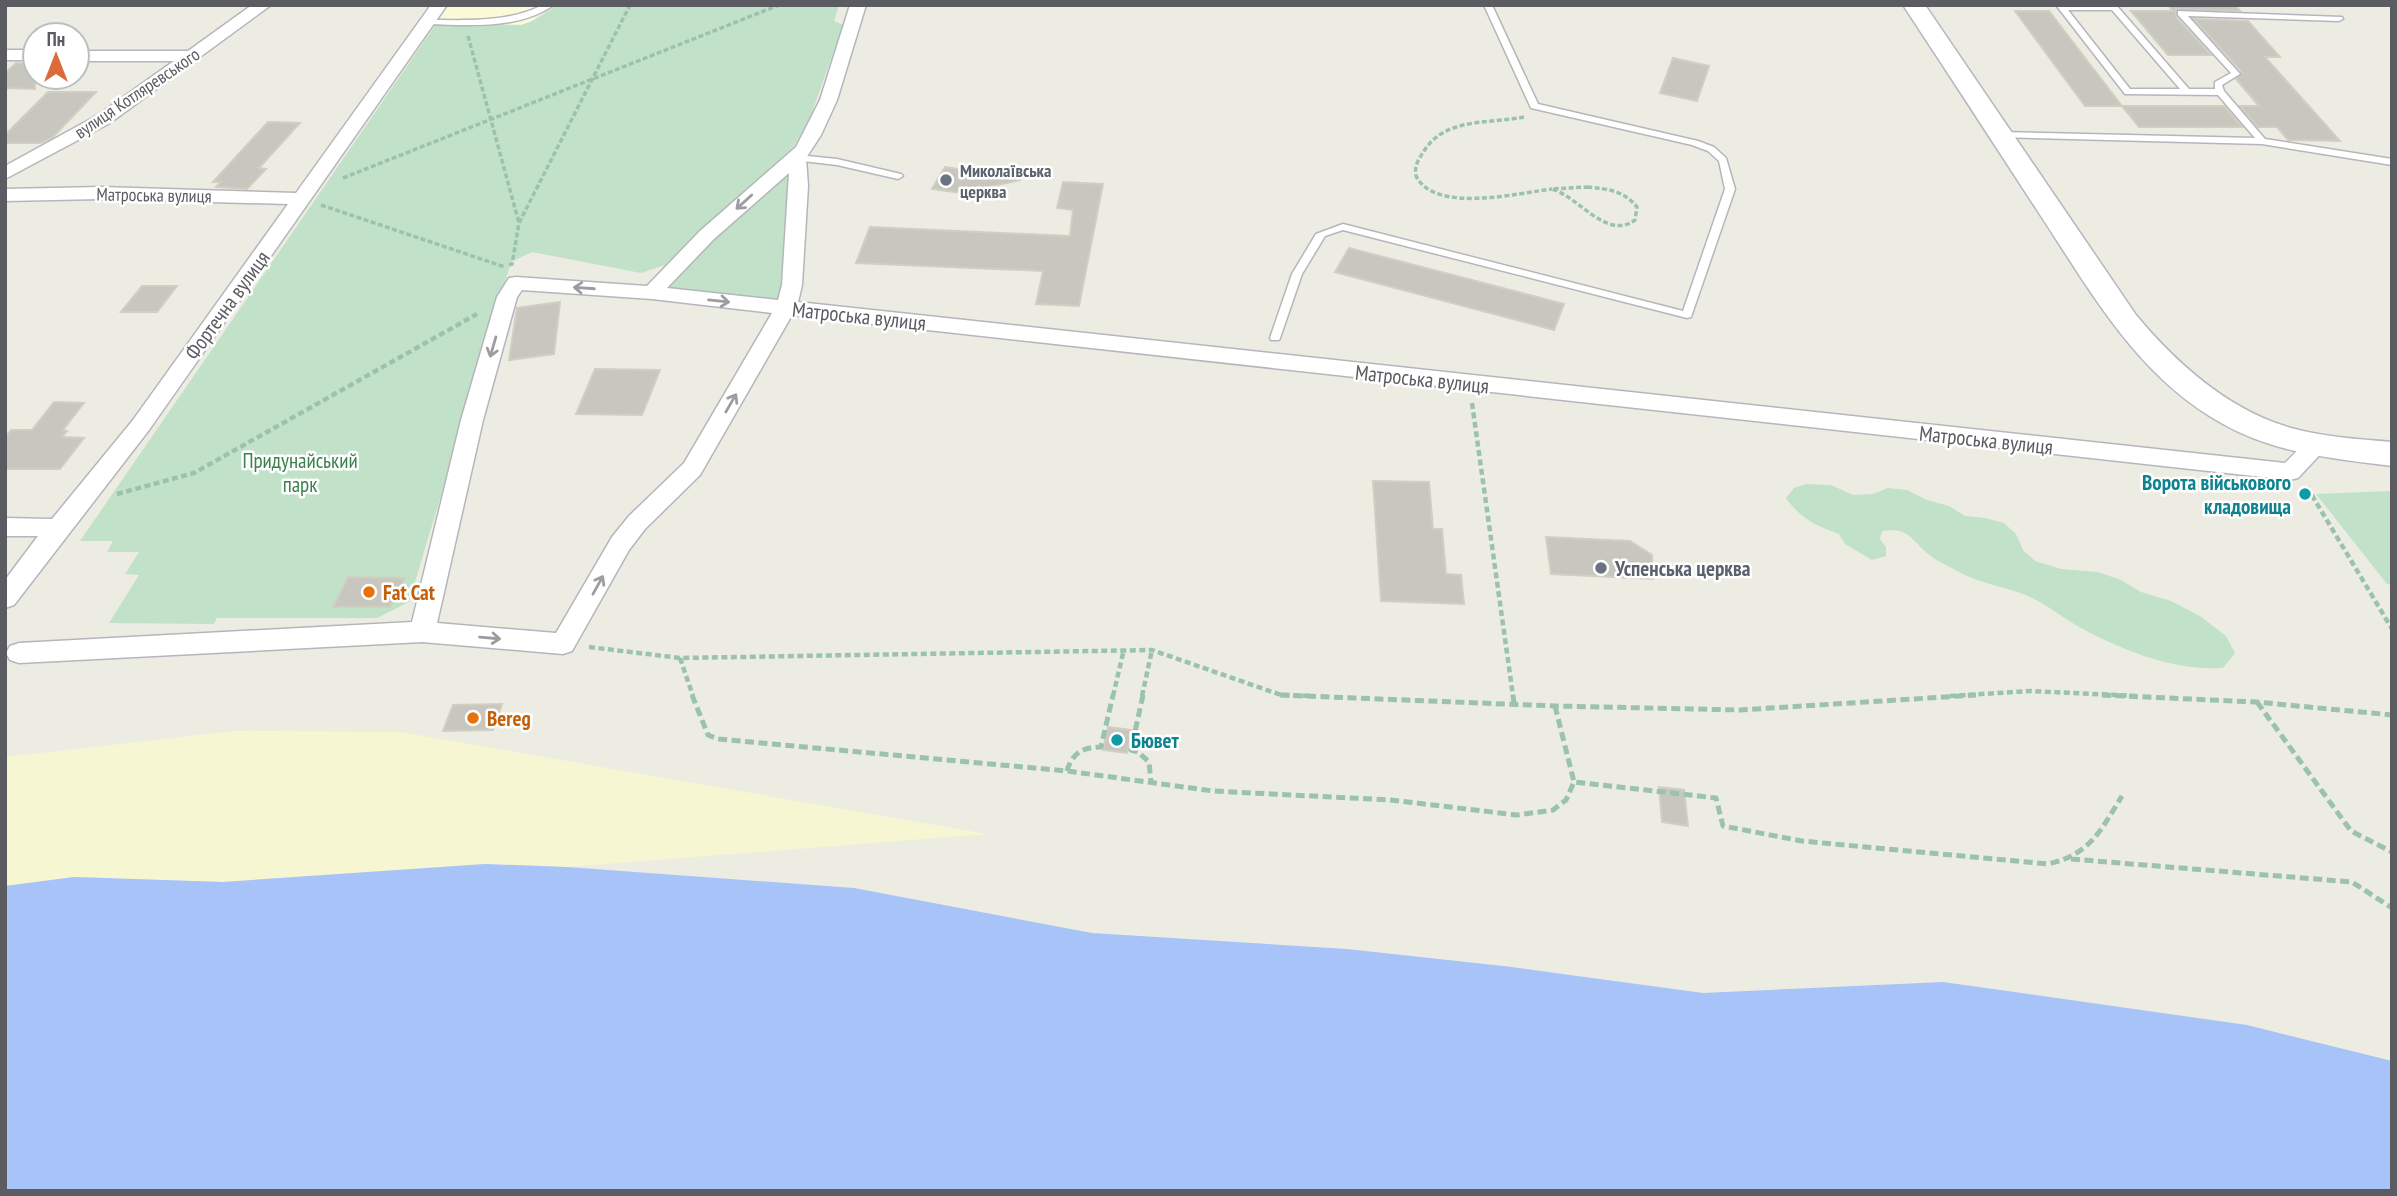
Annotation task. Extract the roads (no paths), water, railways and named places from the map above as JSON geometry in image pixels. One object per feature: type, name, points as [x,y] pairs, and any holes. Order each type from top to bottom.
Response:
[{"type":"street","name":"вулиця Котляревського","points":[[5,174],[104,119],[263,5]]},
{"type":"street","points":[[652,293],[672,268],[797,158],[820,120],[858,5]]},
{"type":"street","points":[[1914,5],[2126,322],[2160,361],[2208,400],[2238,418],[2277,435],[2318,445],[2392,454]]},
{"type":"street","name":"Фортечна вулиця","points":[[5,598],[141,425],[433,14]]},
{"type":"street","points":[[91,56],[192,57]]},
{"type":"street","points":[[19,653],[422,632],[563,644],[623,540],[692,469],[786,308],[792,285],[799,186],[797,158]]},
{"type":"street","name":"Матроська вулиця","points":[[5,195],[304,198]]},
{"type":"street","name":"Матроська вулиця","points":[[422,632],[472,420],[510,282],[652,293],[2290,472],[2318,445]]},
{"type":"street","points":[[5,527],[58,528]]},
{"type":"lane","points":[[433,14],[467,22],[511,20],[550,5]]},
{"type":"lane","points":[[1275,338],[1297,274],[1321,234],[1343,228],[1688,315],[1730,189],[1723,160],[1711,149],[1688,141],[1534,106],[1488,5]]},
{"type":"lane","points":[[2061,7],[2129,92],[2220,92]]},
{"type":"lane","points":[[2061,7],[2114,8],[2187,92]]},
{"type":"lane","points":[[2263,141],[2220,92],[2218,84],[2236,74],[2181,13],[2339,19]]},
{"type":"lane","points":[[2001,135],[2263,141],[2392,162]]},
{"type":"lane","points":[[797,158],[837,162],[898,176]]},
{"type":"water","points":[[485,864],[567,867],[854,888],[1092,933],[1347,949],[1512,967],[1703,993],[1943,982],[2247,1025],[2392,1061],[2392,1191],[5,1191],[5,886],[74,877],[223,882]]},
{"type":"place","name":"Миколаївська церква","points":[[946,180]]},
{"type":"place","name":"Ворота військового кладовища","points":[[2305,494]]},
{"type":"place","name":"Успенська церква","points":[[1601,568]]},
{"type":"place","name":"Fat Cat","points":[[369,592]]},
{"type":"place","name":"Bereg","points":[[473,718]]},
{"type":"place","name":"Бювет","points":[[1117,740]]},
{"type":"park label","name":"Придунайський парк","points":[[300,472]]}]
